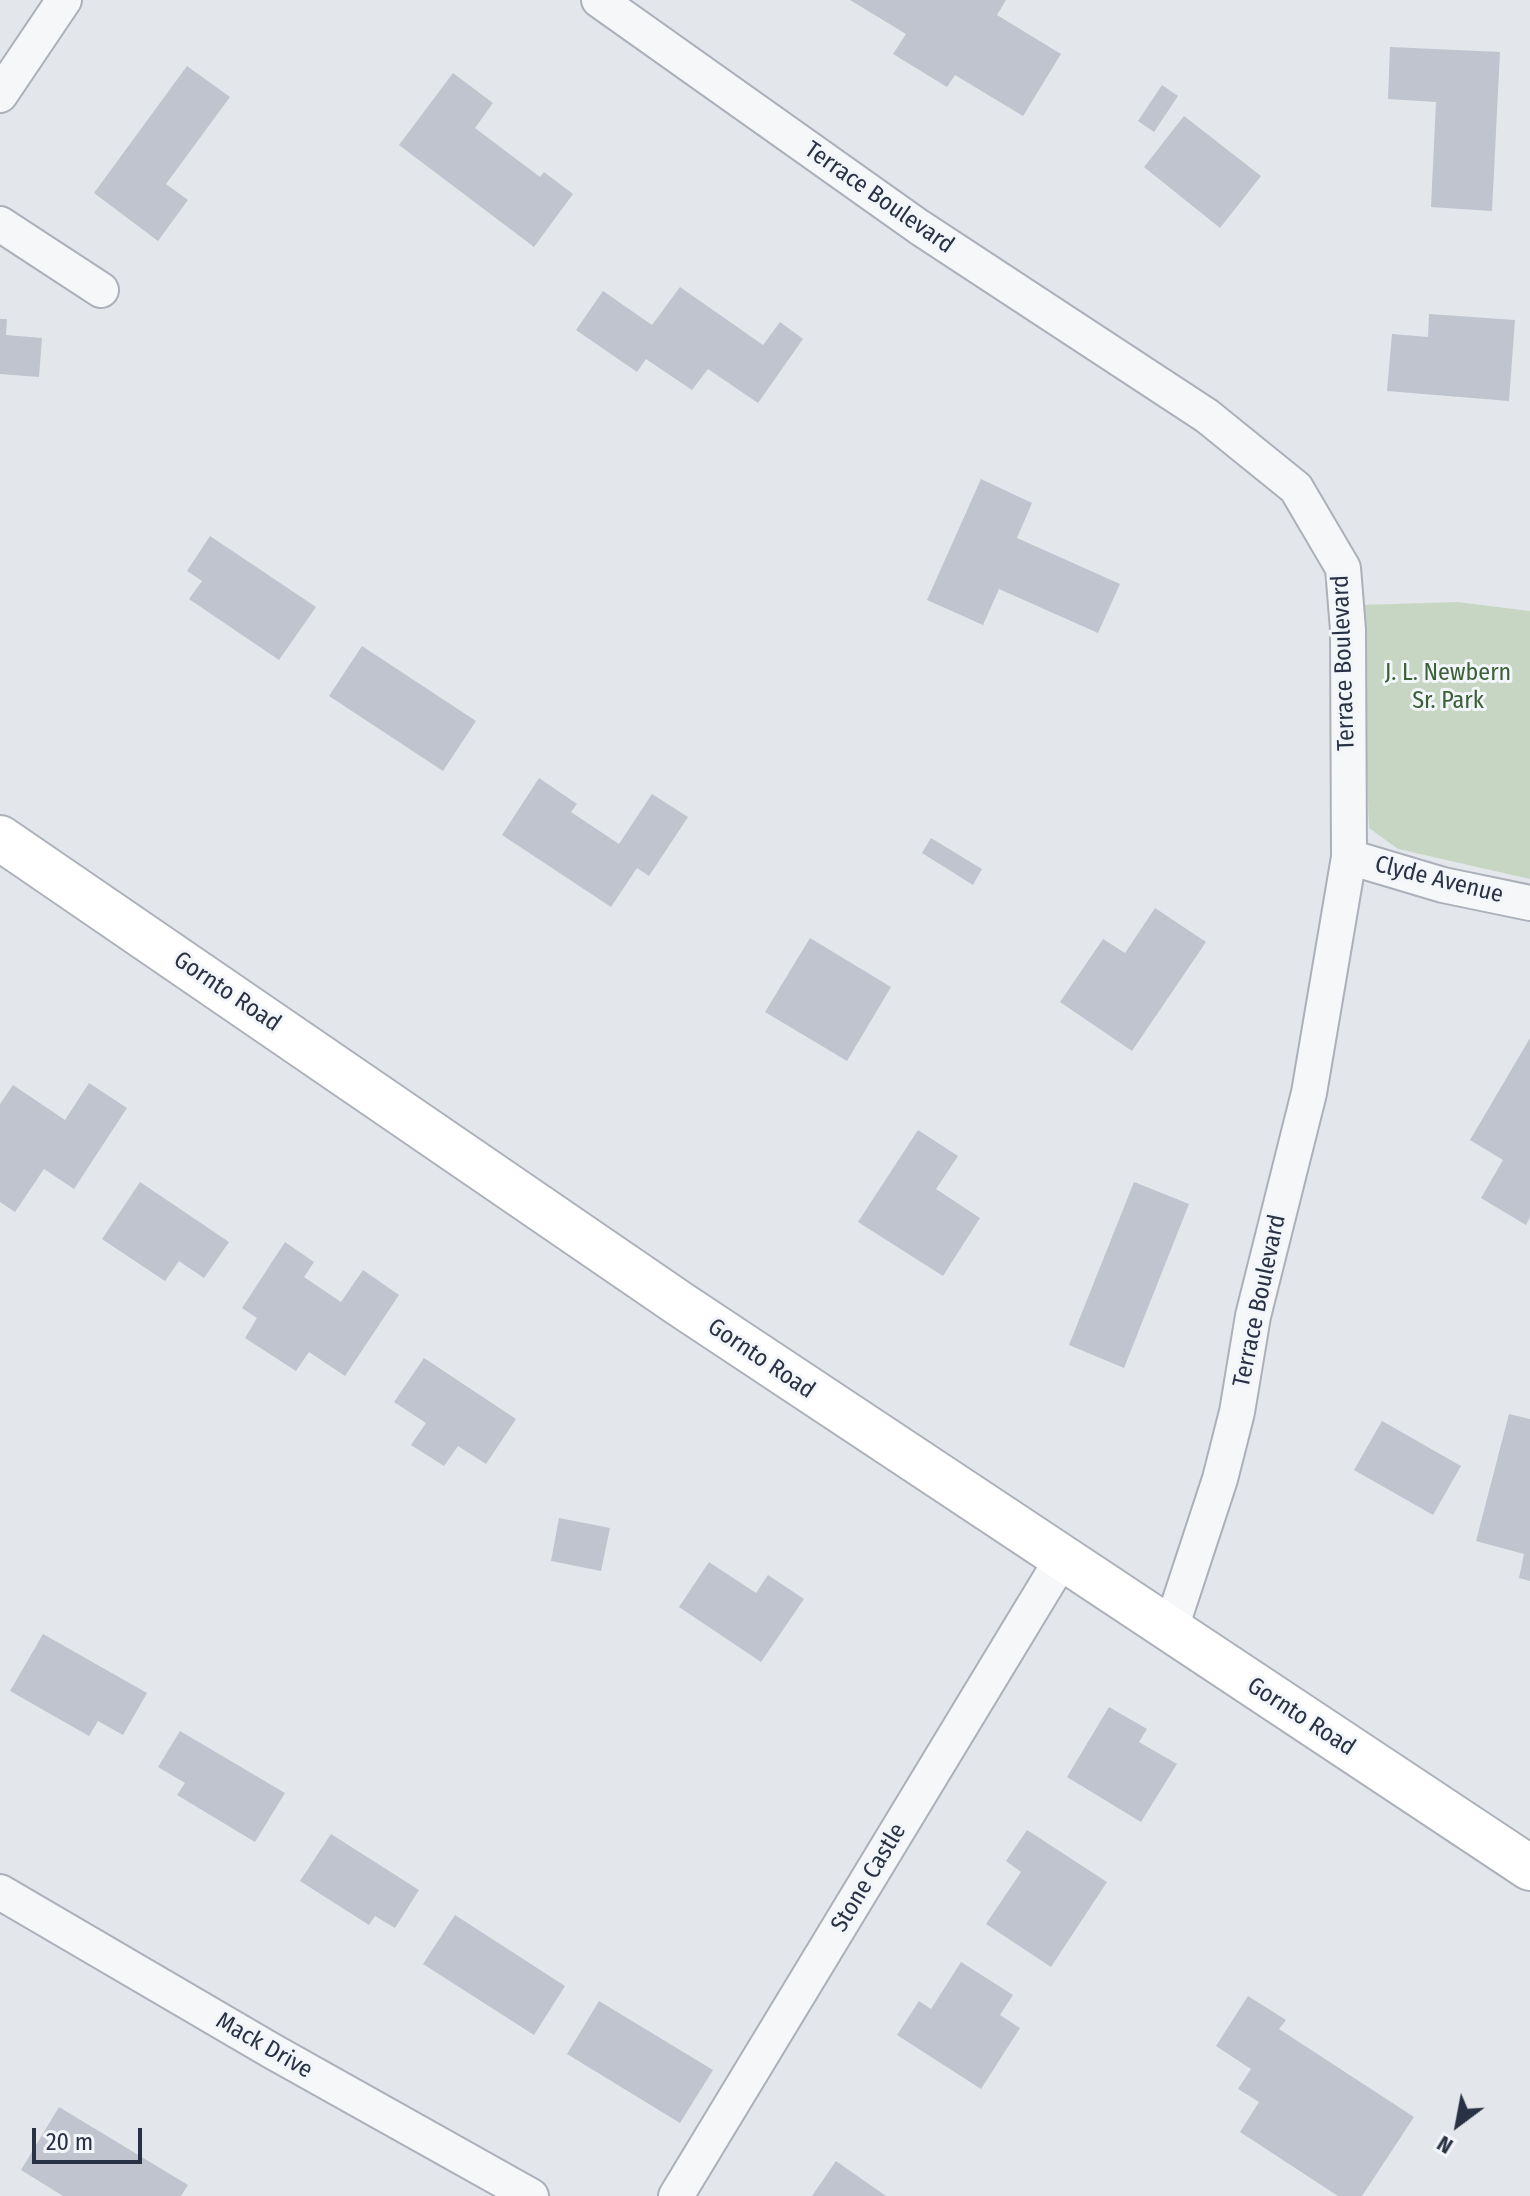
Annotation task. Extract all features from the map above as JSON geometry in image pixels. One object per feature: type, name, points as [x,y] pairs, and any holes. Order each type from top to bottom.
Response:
[{"type":"main road","name":"Gornto Road","points":[[0,838],[680,1304],[1530,1868]]},
{"type":"street","points":[[0,95],[64,0]]},
{"type":"street","name":"Terrace Boulevard","points":[[599,0],[919,227],[1207,416],[1296,488],[1343,568],[1348,630],[1349,857],[1309,1093],[1253,1316],[1237,1412],[1220,1479],[1170,1631]]},
{"type":"street","points":[[0,224],[101,290]]},
{"type":"street","name":"Clyde Avenue","points":[[1349,857],[1443,885],[1530,903]]},
{"type":"street","name":"Stone Castle","points":[[676,2196],[1062,1559]]},
{"type":"street","name":"Mack Drive","points":[[0,1892],[272,2051],[531,2196]]},
{"type":"green space","name":"J. L. Newbern Sr. Park","points":[[1458,602],[1530,611],[1530,879],[1398,849],[1369,828],[1361,605]]},
{"type":"building","points":[[850,0],[1006,0],[997,15],[1061,54],[1023,116],[955,75],[947,87],[893,54],[906,34]]},
{"type":"building","points":[[1390,47],[1500,52],[1492,211],[1431,207],[1436,102],[1388,99]]},
{"type":"building","points":[[187,66],[230,97],[166,184],[188,200],[158,241],[94,193]]},
{"type":"building","points":[[453,73],[493,103],[475,128],[540,177],[544,172],[573,194],[534,247],[399,145]]},
{"type":"building","points":[[1162,85],[1178,96],[1154,132],[1138,121]]},
{"type":"building","points":[[1184,116],[1261,176],[1220,228],[1144,167]]},
{"type":"building","points":[[680,287],[763,345],[780,322],[803,339],[758,403],[708,369],[692,390],[646,359],[637,372],[576,330],[603,291],[652,325]]},
{"type":"building","points":[[1429,314],[1515,320],[1509,401],[1387,391],[1392,334],[1428,337]]},
{"type":"building","points":[[0,319],[7,319],[6,335],[42,338],[39,377],[0,374]]},
{"type":"building","points":[[981,479],[1032,503],[1017,538],[1120,584],[1098,633],[999,589],[983,625],[927,600]]},
{"type":"building","points":[[210,536],[316,607],[279,660],[189,599],[202,581],[187,571]]},
{"type":"building","points":[[362,646],[476,721],[443,771],[329,696]]},
{"type":"building","points":[[539,778],[577,804],[571,812],[619,844],[652,794],[688,817],[649,876],[637,868],[611,907],[502,835]]},
{"type":"building","points":[[931,838],[982,869],[973,885],[922,853]]},
{"type":"building","points":[[1155,908],[1206,942],[1132,1051],[1060,1002],[1103,939],[1125,953]]},
{"type":"building","points":[[810,938],[891,987],[847,1061],[765,1012]]},
{"type":"building","points":[[1530,1038],[1530,1217],[1526,1225],[1481,1198],[1503,1160],[1470,1140]]},
{"type":"building","points":[[89,1083],[127,1108],[74,1189],[44,1169],[15,1212],[0,1202],[0,1104],[13,1085],[65,1120]]},
{"type":"building","points":[[918,1130],[958,1156],[936,1189],[980,1218],[943,1276],[858,1222]]},
{"type":"building","points":[[140,1182],[229,1242],[204,1278],[179,1261],[165,1281],[102,1239]]},
{"type":"building","points":[[1134,1182],[1189,1204],[1124,1368],[1069,1345]]},
{"type":"building","points":[[285,1242],[314,1262],[304,1277],[341,1302],[363,1270],[399,1295],[345,1376],[309,1352],[296,1371],[245,1338],[257,1318],[242,1308]]},
{"type":"building","points":[[424,1358],[516,1419],[486,1464],[458,1446],[444,1466],[411,1445],[426,1423],[394,1402]]},
{"type":"building","points":[[1509,1414],[1530,1419],[1530,1581],[1519,1578],[1524,1554],[1476,1541]]},
{"type":"building","points":[[1382,1421],[1461,1466],[1433,1515],[1354,1470]]},
{"type":"building","points":[[559,1518],[610,1528],[601,1571],[551,1561]]},
{"type":"building","points":[[709,1562],[756,1593],[768,1575],[804,1599],[761,1662],[679,1607]]},
{"type":"building","points":[[43,1634],[147,1693],[123,1735],[98,1721],[89,1736],[10,1691]]},
{"type":"building","points":[[1109,1707],[1147,1729],[1139,1742],[1177,1764],[1141,1822],[1067,1777]]},
{"type":"building","points":[[180,1731],[285,1793],[255,1842],[177,1795],[185,1783],[158,1767]]},
{"type":"building","points":[[1027,1830],[1107,1882],[1051,1967],[986,1924],[1021,1872],[1006,1861]]},
{"type":"building","points":[[331,1834],[419,1890],[395,1928],[375,1916],[369,1925],[300,1881]]},
{"type":"building","points":[[455,1915],[565,1986],[534,2035],[423,1964]]},
{"type":"building","points":[[961,1962],[1013,1995],[1000,2015],[1020,2028],[981,2089],[897,2035],[919,2001],[931,2009]]},
{"type":"building","points":[[1248,1996],[1286,2020],[1279,2029],[1414,2117],[1362,2196],[1338,2196],[1240,2132],[1259,2102],[1238,2089],[1251,2069],[1216,2046]]},
{"type":"building","points":[[599,2001],[713,2070],[680,2123],[567,2054]]},
{"type":"building","points":[[59,2107],[188,2185],[181,2196],[63,2196],[21,2170]]},
{"type":"building","points":[[836,2161],[886,2196],[812,2196]]}]
